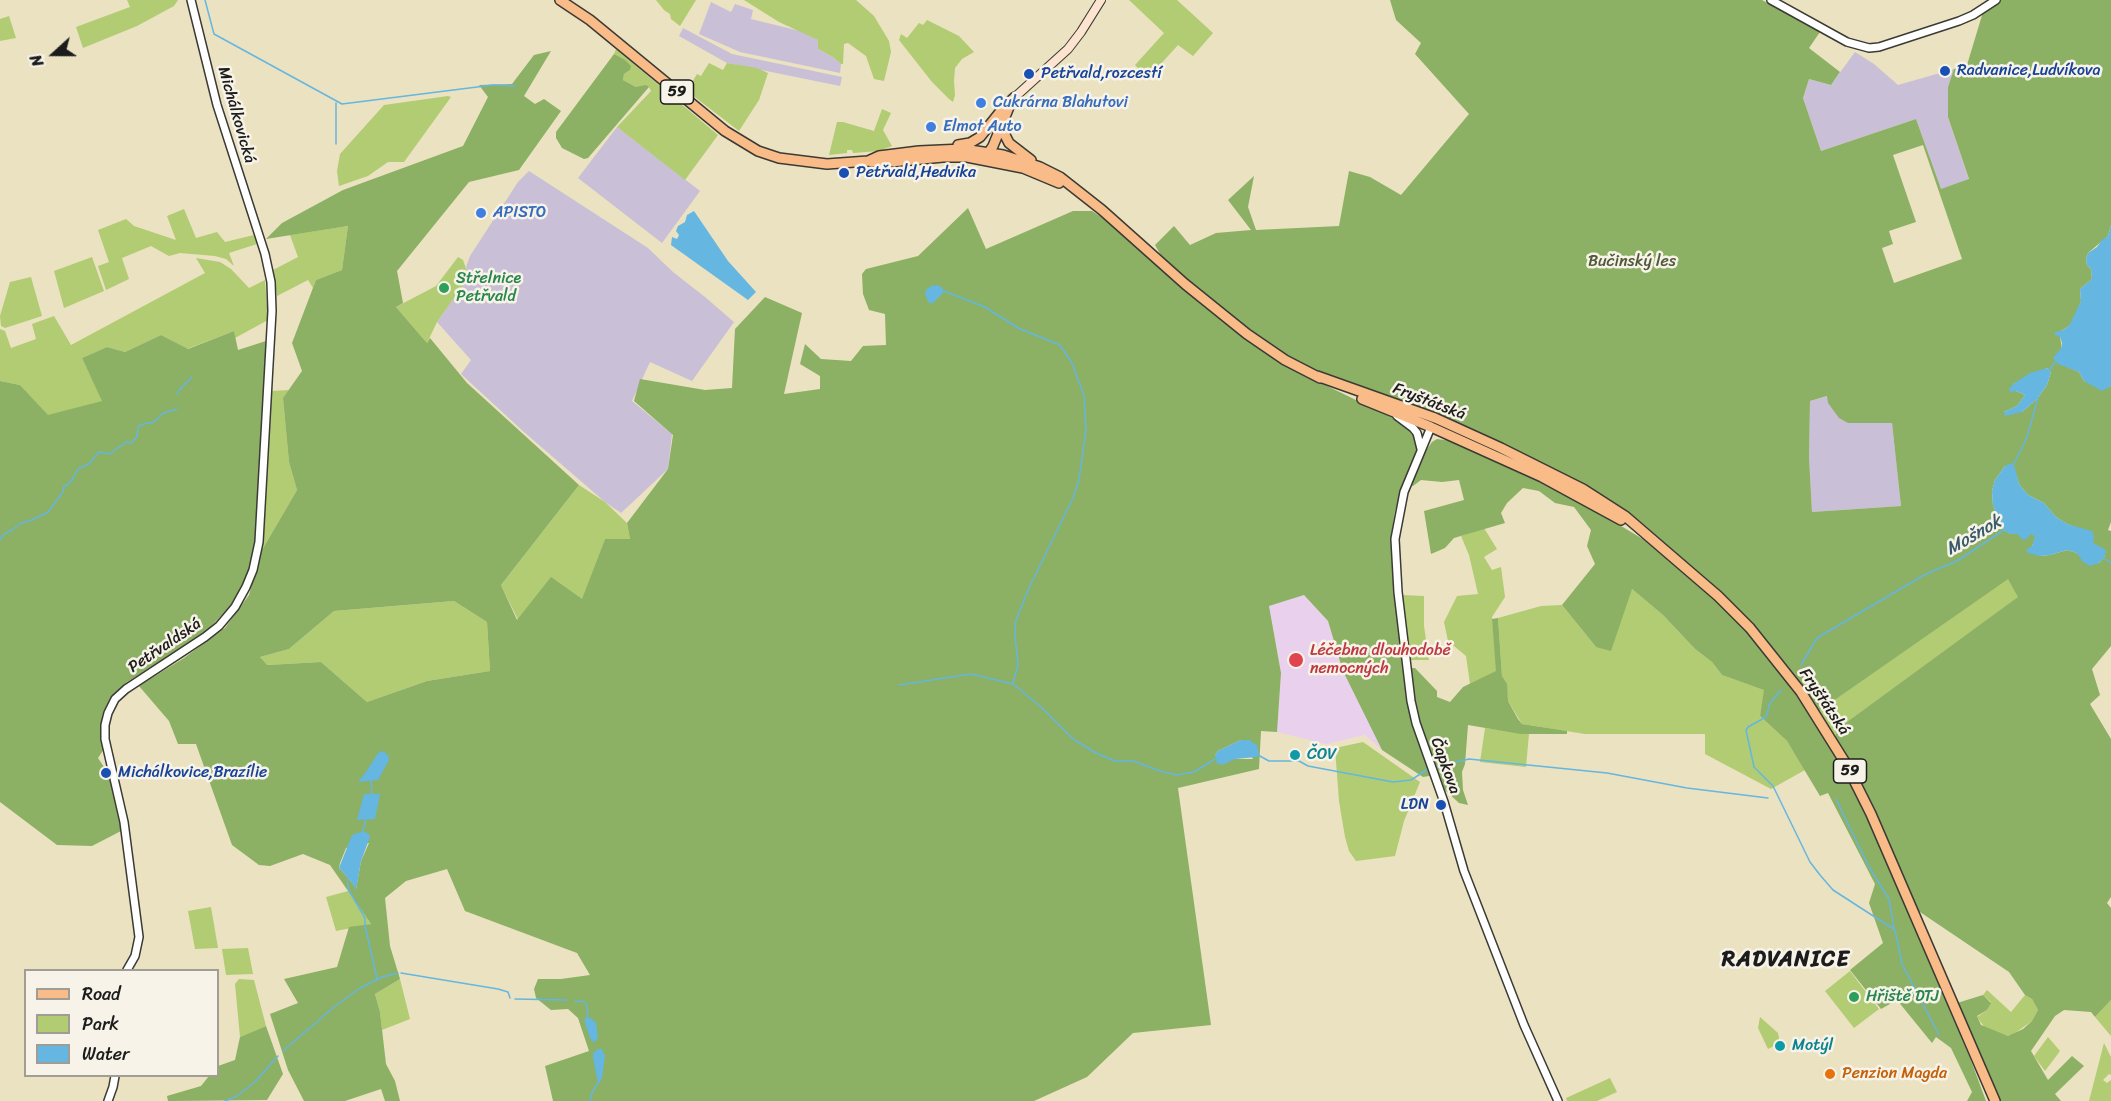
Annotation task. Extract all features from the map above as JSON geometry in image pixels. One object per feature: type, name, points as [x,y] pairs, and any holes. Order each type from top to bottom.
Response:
[{"type":"main road","name":"59","points":[[560,0],[590,20],[725,131],[758,151],[779,158],[834,164],[868,161],[880,164],[943,157],[967,157],[1023,168],[1075,189]]},
{"type":"main road","points":[[947,149],[976,140],[1004,107],[1068,49],[1101,0]]},
{"type":"main road","points":[[967,157],[987,152],[1015,97]]},
{"type":"main road","points":[[1004,118],[1005,135],[1009,143],[1041,166]]},
{"type":"main road","points":[[994,121],[986,142],[987,152],[995,161]]},
{"type":"main road","name":"59","points":[[868,161],[879,156],[947,149],[987,152],[1041,166],[1075,189]]},
{"type":"main road","name":"Fryštátská","points":[[1075,189],[1185,284],[1257,342],[1317,376],[1581,496],[1649,537]]},
{"type":"main road","name":"Fryštátská","points":[[1317,376],[1453,426],[1583,489],[1625,516],[1710,589],[1750,628],[1791,678],[1831,738],[1871,814],[1995,1101]]},
{"type":"main road","name":"Fryštátská","points":[[1974,1056],[1990,1101]]},
{"type":"street","name":"Michálkovická","points":[[191,0],[225,132],[260,236]]},
{"type":"street","points":[[1771,0],[1847,42],[1873,48],[1965,19],[1996,0]]},
{"type":"street","name":"Petřvaldská","points":[[128,969],[138,949],[139,930],[124,822],[105,739],[105,725],[111,705],[120,694],[219,626],[235,607],[253,570],[259,542],[272,311],[270,275],[260,236]]},
{"type":"street","points":[[1385,408],[1413,428],[1417,433],[1421,449]]},
{"type":"street","points":[[1422,414],[1431,427],[1453,426]]},
{"type":"street","name":"Čapkova","points":[[1431,427],[1404,492],[1395,539],[1408,688],[1413,713],[1445,806],[1464,871],[1527,1035],[1558,1101]]},
{"type":"street","points":[[108,1101],[115,1077]]},
{"type":"shaded area","points":[[711,2],[731,12],[735,4],[753,10],[751,19],[800,31],[818,40],[818,49],[841,64],[840,73],[740,52],[699,34]]},
{"type":"shaded area","points":[[683,28],[732,54],[842,77],[840,86],[727,63],[679,36]]},
{"type":"shaded area","points":[[1855,52],[1874,64],[1898,85],[1954,69],[1948,87],[1948,117],[1969,180],[1941,190],[1916,119],[1821,151],[1803,98],[1809,79],[1831,85]]},
{"type":"shaded area","points":[[617,127],[700,191],[662,243],[578,178]]},
{"type":"shaded area","points":[[529,171],[648,248],[673,272],[734,322],[692,381],[650,362],[632,401],[672,434],[668,469],[621,513],[605,502],[524,432],[461,374],[471,360],[437,322],[469,277],[466,267],[470,256],[518,182]]},
{"type":"shaded area","points":[[1828,396],[1848,423],[1892,423],[1901,506],[1812,512],[1809,457],[1810,401]]},
{"type":"shaded area","points":[[1304,595],[1328,621],[1343,671],[1382,750],[1365,735],[1326,744],[1277,732],[1281,673],[1269,606]]},
{"type":"green space","points":[[127,0],[178,0],[174,6],[137,26],[83,48],[76,27],[130,7]]},
{"type":"green space","points":[[656,0],[696,0],[680,26],[671,19],[670,14]]},
{"type":"green space","points":[[744,0],[856,0],[874,16],[889,41],[891,52],[884,81],[874,79],[866,56],[848,43],[844,44],[843,64],[841,64],[818,49],[818,40],[779,22]]},
{"type":"green space","points":[[1129,0],[1177,0],[1213,33],[1193,56],[1178,45],[1148,78],[1135,65],[1164,33]]},
{"type":"green space","name":"Bučinský les","points":[[1390,0],[1762,0],[1820,32],[1809,48],[1840,72],[1831,85],[1809,79],[1803,98],[1821,151],[1916,119],[1941,189],[1969,179],[1948,117],[1948,87],[1954,69],[1967,65],[1983,12],[2001,0],[2111,0],[2111,225],[2108,236],[2088,253],[2086,259],[2091,269],[2092,279],[2080,289],[2081,301],[2074,319],[2061,331],[2060,337],[2065,366],[2079,372],[2084,381],[2106,388],[2111,386],[2111,522],[2108,530],[2111,531],[2111,646],[2092,669],[2100,695],[2090,704],[2111,739],[2111,897],[2107,903],[2111,908],[2111,1000],[2095,1017],[2091,1012],[2064,1010],[2055,1016],[2031,1051],[2048,1080],[2072,1056],[2084,1066],[2055,1094],[2061,1101],[2000,1101],[1957,1003],[1983,995],[1991,1003],[1987,1010],[1977,1016],[1981,1025],[2008,1036],[2023,1029],[2032,1021],[2038,1010],[2032,999],[2025,995],[2009,972],[1917,910],[1875,812],[1835,736],[1840,727],[2018,597],[2008,579],[1819,711],[1753,625],[1721,592],[1628,513],[1586,486],[1503,443],[1436,414],[1319,372],[1288,356],[1234,319],[1163,259],[1155,245],[1174,226],[1190,245],[1216,233],[1251,230],[1228,200],[1254,176],[1248,207],[1256,230],[1339,226],[1349,171],[1370,177],[1401,195],[1469,114],[1415,54],[1421,43],[1396,20]],"holes":[[[1923,145],[1962,259],[1894,283],[1882,248],[1893,244],[1889,231],[1916,222],[1893,155]],[[2047,368],[2051,372],[2047,385],[2037,399],[2022,412],[2004,412],[2017,406],[2025,395],[2016,391],[2013,384]],[[1827,396],[1828,403],[1839,418],[1848,423],[1892,423],[1901,506],[1812,512],[1809,457],[1810,401]],[[2005,466],[2017,477],[2019,484],[2028,495],[2044,503],[2056,517],[2076,527],[2105,556],[2099,563],[2067,550],[2040,556],[2032,546],[2036,536],[2030,533],[2009,533],[2004,530],[1993,506],[1992,491],[1995,480]]]},
{"type":"green space","points":[[9,16],[16,38],[0,41],[0,19]]},
{"type":"green space","points":[[927,20],[959,36],[974,52],[962,59],[955,68],[953,102],[932,82],[899,40],[901,34],[907,38],[919,23],[923,25]]},
{"type":"green space","points":[[616,49],[718,135],[685,180],[617,127],[651,91],[649,87],[636,87],[623,80],[624,74],[630,70],[624,59],[614,54]]},
{"type":"green space","points":[[551,51],[524,96],[535,104],[544,99],[561,111],[519,170],[469,182],[397,271],[403,303],[396,307],[427,343],[430,338],[467,383],[579,485],[501,585],[517,620],[551,577],[582,599],[605,539],[630,539],[627,523],[668,469],[673,435],[634,401],[640,379],[705,390],[732,388],[735,329],[765,297],[802,313],[784,394],[820,389],[820,376],[800,364],[805,344],[821,359],[851,361],[863,346],[886,345],[885,314],[869,310],[863,294],[862,274],[866,269],[918,256],[968,208],[986,249],[1073,211],[1092,211],[1109,222],[1182,287],[1255,346],[1315,380],[1407,425],[1413,432],[1416,439],[1416,452],[1395,511],[1391,537],[1407,699],[1415,732],[1431,772],[1429,776],[1423,777],[1382,750],[1343,671],[1328,621],[1304,595],[1269,606],[1281,673],[1277,732],[1261,731],[1259,769],[1178,788],[1211,1025],[1133,1033],[1087,1077],[1034,1101],[553,1101],[545,1066],[589,1051],[578,1018],[568,1009],[551,1010],[536,998],[534,989],[538,979],[590,975],[577,953],[465,911],[447,869],[406,881],[385,898],[390,946],[400,979],[375,994],[380,1012],[386,1064],[395,1081],[400,1101],[385,1101],[381,1089],[345,1101],[304,1101],[288,1070],[270,1014],[298,1003],[284,979],[337,967],[349,927],[371,924],[330,865],[303,854],[270,866],[259,865],[232,845],[196,744],[178,744],[169,721],[139,686],[184,658],[225,628],[249,595],[262,550],[297,490],[289,462],[283,398],[302,371],[292,343],[316,280],[342,270],[348,226],[266,239],[282,223],[343,190],[463,146],[488,97],[479,85],[512,84],[534,55]],"holes":[[[454,601],[487,622],[490,671],[427,681],[367,702],[321,662],[267,665],[260,657],[289,649],[334,611]],[[1241,740],[1253,759],[1235,759],[1215,755],[1218,751]],[[369,843],[361,861],[356,889],[339,868],[346,848]]]},
{"type":"green space","points":[[614,54],[631,66],[630,70],[624,74],[623,80],[636,87],[646,85],[649,87],[588,158],[584,159],[562,148],[556,138],[556,132]]},
{"type":"green space","points":[[709,63],[723,70],[727,63],[757,68],[768,73],[759,100],[739,131],[687,91],[697,74],[701,76]]},
{"type":"green space","points":[[451,97],[404,162],[388,162],[368,176],[339,186],[337,171],[340,154],[384,105]]},
{"type":"green space","points":[[882,109],[891,113],[883,130],[892,146],[879,151],[853,153],[852,150],[847,150],[847,153],[829,155],[837,122],[874,131]]},
{"type":"green space","points":[[184,209],[196,238],[217,232],[225,242],[254,235],[257,244],[229,253],[234,266],[226,259],[215,256],[180,253],[169,256],[151,246],[122,258],[129,279],[106,290],[98,266],[109,262],[98,230],[126,219],[134,226],[176,240],[167,216]]},
{"type":"green space","points":[[348,226],[342,270],[316,280],[313,288],[308,280],[277,296],[273,270],[298,257],[290,235]]},
{"type":"green space","points":[[92,257],[104,291],[64,308],[54,271]]},
{"type":"green space","points":[[458,257],[463,260],[469,277],[437,322],[427,343],[396,307],[436,286]]},
{"type":"green space","points":[[196,258],[220,262],[231,269],[249,288],[265,280],[268,320],[235,338],[234,331],[187,349],[161,335],[125,352],[107,347],[82,358],[103,401],[48,416],[20,385],[0,381],[0,329],[5,331],[11,348],[36,339],[32,324],[54,316],[71,345],[205,273]]},
{"type":"green space","points":[[31,277],[42,316],[5,328],[1,326],[0,316],[10,282]]},
{"type":"green space","points":[[234,331],[238,350],[266,341],[255,545],[248,573],[231,605],[205,633],[127,682],[110,698],[103,712],[100,734],[104,749],[98,758],[108,769],[121,831],[92,846],[57,845],[0,802],[0,381],[20,385],[48,415],[102,401],[82,358],[107,347],[125,352],[161,335],[188,349]]},
{"type":"green space","points":[[289,390],[283,398],[289,462],[297,490],[262,550],[271,391]]},
{"type":"green space","points":[[1437,439],[1452,441],[1540,481],[1578,500],[1646,541],[1715,599],[1782,674],[1842,766],[1867,816],[1970,1058],[1986,1101],[1967,1101],[1972,1092],[1951,1048],[1936,1037],[1932,1043],[1897,1000],[1881,1009],[1850,970],[1883,943],[1869,903],[1875,884],[1828,793],[1820,796],[1787,741],[1760,716],[1764,690],[1722,675],[1712,662],[1695,649],[1663,615],[1632,589],[1611,651],[1596,647],[1562,605],[1595,564],[1587,546],[1591,530],[1574,507],[1555,503],[1539,491],[1523,488],[1507,503],[1501,513],[1505,523],[1454,538],[1445,548],[1431,554],[1424,511],[1464,500],[1459,480],[1442,482],[1421,480],[1413,486],[1410,485],[1423,455]]},
{"type":"green space","points":[[579,485],[605,502],[627,523],[630,539],[605,539],[582,600],[518,620],[501,585]]},
{"type":"green space","points":[[1484,528],[1497,549],[1484,557],[1492,570],[1501,567],[1505,597],[1492,617],[1497,671],[1470,684],[1466,656],[1448,641],[1444,622],[1457,596],[1478,594],[1469,555],[1461,536]]},
{"type":"green space","points":[[2008,578],[2019,597],[1840,727],[1835,736],[1819,711]]},
{"type":"green space","points":[[1632,589],[1663,615],[1695,649],[1712,662],[1722,675],[1765,690],[1760,716],[1787,741],[1805,770],[1771,789],[1705,754],[1705,734],[1585,734],[1522,724],[1508,701],[1506,684],[1502,676],[1498,618],[1541,606],[1562,605],[1596,647]]},
{"type":"green space","points":[[1402,595],[1424,596],[1424,626],[1429,660],[1410,660]]},
{"type":"green space","points":[[454,601],[487,622],[490,671],[427,681],[367,702],[321,662],[266,665],[260,657],[289,649],[334,611]]},
{"type":"green space","points":[[1498,618],[1502,676],[1507,684],[1508,701],[1518,719],[1522,724],[1567,731],[1567,734],[1521,734],[1468,725],[1465,764],[1462,772],[1463,790],[1468,805],[1459,803],[1445,790],[1427,745],[1415,705],[1409,668],[1415,668],[1437,691],[1437,697],[1450,702],[1463,687],[1496,671],[1492,619]]},
{"type":"green space","points":[[1485,728],[1529,734],[1526,767],[1480,762]]},
{"type":"green space","points":[[1363,742],[1420,782],[1404,821],[1395,856],[1356,861],[1349,851],[1345,837],[1339,801],[1335,748]]},
{"type":"green space","points":[[348,891],[371,924],[336,931],[326,897]]},
{"type":"green space","points":[[211,907],[218,948],[195,949],[188,911]]},
{"type":"green space","points":[[248,948],[253,974],[226,975],[222,949]]},
{"type":"green space","points":[[1850,971],[1879,1009],[1854,1028],[1825,991]]},
{"type":"green space","points":[[239,979],[254,980],[266,1026],[240,1037],[235,984]]},
{"type":"green space","points":[[400,979],[410,1019],[382,1030],[375,994]]},
{"type":"green space","points":[[1987,990],[2011,1012],[2025,995],[2032,999],[2038,1010],[2032,1021],[2012,1035],[2008,1036],[1985,1028],[1977,1017],[1987,1010],[1991,1002],[1983,995]]},
{"type":"green space","points":[[2111,1000],[2111,1036],[2095,1017]]},
{"type":"green space","points":[[1760,1017],[1778,1033],[1780,1043],[1768,1049],[1758,1028]]},
{"type":"green space","points":[[266,1026],[283,1074],[267,1100],[168,1101],[167,1096],[201,1086],[208,1077],[219,1077],[219,1066],[235,1060],[240,1037]]},
{"type":"green space","points":[[2048,1037],[2060,1051],[2045,1071],[2034,1056]]},
{"type":"green space","points":[[2104,1043],[2111,1057],[2111,1075],[2109,1074],[2103,1080],[2107,1083],[2111,1080],[2111,1101],[2089,1101]]},
{"type":"green space","points":[[1610,1078],[1617,1092],[1597,1101],[1567,1101],[1566,1098]]},
{"type":"water","points":[[694,211],[728,261],[756,292],[748,300],[671,245],[672,237],[677,239],[679,235],[676,231],[678,226],[685,222],[687,215]]},
{"type":"water","points":[[2111,225],[2111,386],[2102,391],[2084,381],[2079,372],[2058,364],[2053,358],[2062,347],[2060,337],[2055,335],[2055,332],[2069,326],[2081,301],[2080,289],[2092,279],[2091,269],[2086,259],[2088,253],[2108,236]]},
{"type":"water","points":[[937,285],[943,288],[943,293],[933,303],[929,303],[925,295],[926,290]]},
{"type":"water","points":[[2047,368],[2051,372],[2047,385],[2037,399],[2022,412],[2005,416],[2004,412],[2017,406],[2025,395],[2016,391],[2010,392],[2009,389],[2013,384],[2030,373]]},
{"type":"water","points":[[2011,463],[2015,468],[2019,484],[2028,495],[2044,503],[2056,517],[2067,524],[2092,531],[2093,543],[2106,550],[2105,556],[2099,563],[2090,566],[2083,562],[2077,553],[2067,550],[2040,556],[2028,553],[2026,550],[2032,546],[2035,536],[2030,534],[2028,538],[2022,540],[2018,534],[2009,534],[2004,530],[1993,506],[1992,491],[1995,480],[2005,466]]},
{"type":"water","points":[[1241,740],[1249,740],[1257,745],[1259,754],[1257,757],[1235,759],[1222,765],[1217,763],[1215,755],[1218,751]]},
{"type":"water","points":[[383,751],[389,756],[388,762],[378,780],[358,782],[378,753]]},
{"type":"water","points":[[364,794],[380,794],[375,819],[357,820]]},
{"type":"water","points":[[363,831],[370,837],[361,861],[356,890],[339,868],[352,835]]},
{"type":"water","points":[[588,1017],[596,1022],[598,1037],[594,1043],[585,1023],[585,1018]]},
{"type":"water","points":[[602,1049],[605,1056],[602,1078],[598,1083],[593,1053]]},
{"type":"waterway","points":[[205,0],[214,34],[342,104],[493,85],[515,86]]},
{"type":"waterway","points":[[336,103],[336,144]]},
{"type":"waterway","points":[[944,291],[985,307],[1018,328],[1060,345],[1072,363],[1084,396],[1086,430],[1079,480],[1073,498],[1016,620],[1018,664],[1013,684],[1041,707],[1073,739],[1115,761],[1133,761],[1177,775],[1194,772],[1215,759]]},
{"type":"waterway","name":"Mošnok","points":[[2049,371],[2055,362]]},
{"type":"waterway","points":[[177,394],[192,377]]},
{"type":"waterway","name":"Mošnok","points":[[2013,466],[2027,437],[2038,398]]},
{"type":"waterway","points":[[0,540],[4,534],[21,523],[48,512],[78,469],[89,464],[99,452],[110,454],[126,442],[131,443],[137,437],[140,425],[154,422],[163,413],[177,409]]},
{"type":"waterway","name":"Mošnok","points":[[1801,665],[1817,638],[1924,575],[1957,561],[2004,530]]},
{"type":"waterway","points":[[2102,557],[2111,563]]},
{"type":"waterway","points":[[899,685],[971,674],[1013,684]]},
{"type":"waterway","name":"Mošnok","points":[[1781,690],[1770,703],[1766,717],[1746,730],[1754,767],[1773,786],[1810,862],[1820,875],[1833,890],[1895,930],[1902,964],[1939,1035]]},
{"type":"waterway","points":[[1258,755],[1269,761],[1299,761],[1308,766],[1393,782],[1411,780],[1428,769]]},
{"type":"waterway","points":[[1456,762],[1469,759],[1607,773],[1687,788],[1768,798]]},
{"type":"waterway","points":[[1436,767],[1450,763]]},
{"type":"waterway","points":[[371,781],[372,795]]},
{"type":"waterway","points":[[1836,799],[1869,867],[1889,899],[1894,929]]},
{"type":"waterway","points":[[362,833],[366,820]]},
{"type":"waterway","points":[[348,877],[348,889],[365,918],[377,979]]},
{"type":"waterway","points":[[283,1051],[360,988],[382,977],[398,973]]},
{"type":"waterway","points":[[401,973],[498,989],[508,992],[510,998]]},
{"type":"waterway","points":[[515,999],[567,1000]]},
{"type":"waterway","points":[[575,1001],[585,1002],[588,1017]]},
{"type":"waterway","points":[[225,1101],[237,1096],[256,1081],[278,1056]]},
{"type":"waterway","points":[[590,1101],[598,1083]]},
{"type":"place","name":"Radvanice,Ludvíkova","points":[[1945,71]]},
{"type":"place","name":"Petřvald,rozcestí","points":[[1029,74]]},
{"type":"place","name":"Cukrárna Blahutovi","points":[[981,103]]},
{"type":"place","name":"Elmot Auto","points":[[931,127]]},
{"type":"place","name":"Petřvald,Hedvika","points":[[844,173]]},
{"type":"place","name":"APISTO","points":[[481,213]]},
{"type":"place","name":"Střelnice Petřvald","points":[[444,288]]},
{"type":"place","name":"Léčebna dlouhodobě nemocných","points":[[1296,660]]},
{"type":"place","name":"ČOV","points":[[1295,755]]},
{"type":"place","name":"Michálkovice,Brazílie","points":[[106,773]]},
{"type":"place","name":"LDN","points":[[1441,805]]},
{"type":"place","name":"Hřiště DTJ","points":[[1854,997]]},
{"type":"place","name":"Motýl","points":[[1780,1046]]},
{"type":"place","name":"Penzion Magda","points":[[1830,1074]]},
{"type":"district","name":"RADVANICE","points":[[1786,960]]}]
